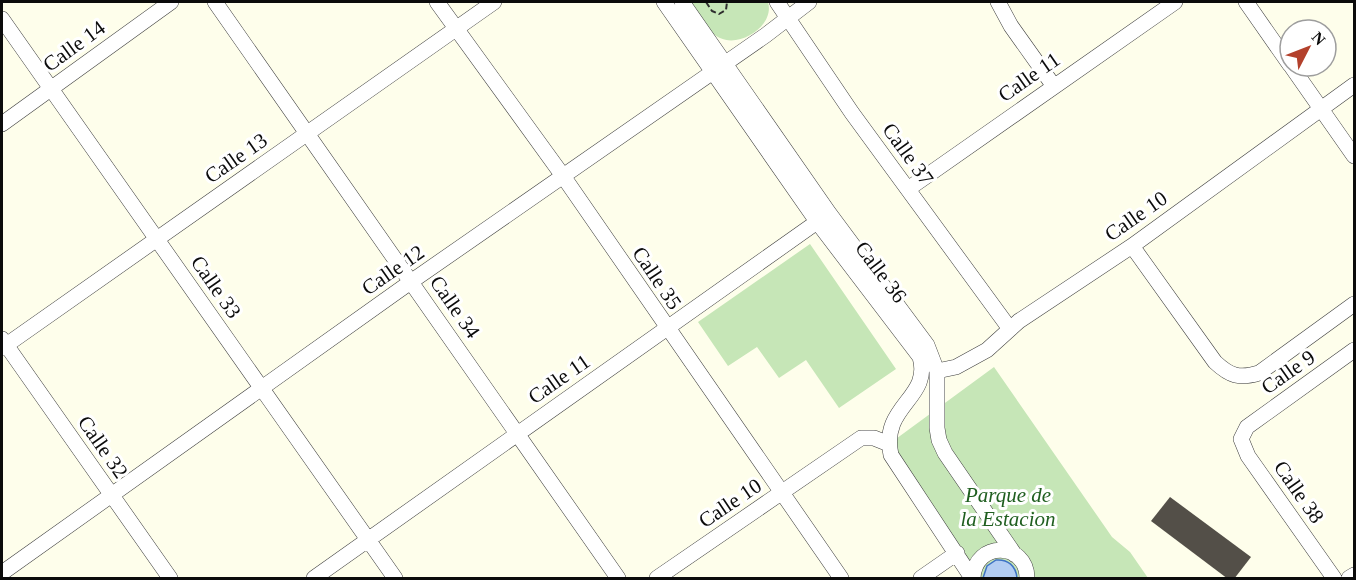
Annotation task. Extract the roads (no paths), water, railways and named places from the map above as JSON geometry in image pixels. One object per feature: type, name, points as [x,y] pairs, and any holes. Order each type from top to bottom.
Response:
[{"type":"street","name":"Calle 14","points":[[2,123],[171,2]]},
{"type":"street","name":"Calle 34","points":[[215,2],[618,579]]},
{"type":"street","name":"Calle 35","points":[[437,2],[563,176],[841,579]]},
{"type":"street","name":"Calle 13","points":[[3,344],[157,240],[494,2]]},
{"type":"street","name":"Calle 36","points":[[664,2],[718,68],[920,357],[923,369],[922,379],[893,421],[889,444]]},
{"type":"street","name":"Calle 36","points":[[682,2],[718,68]]},
{"type":"street","name":"Calle 37","points":[[777,2],[852,113],[1010,329]]},
{"type":"street","name":"Calle 12","points":[[2,573],[412,282],[766,35],[809,2]]},
{"type":"street","points":[[998,2],[1011,26],[1053,85]]},
{"type":"street","name":"Calle 11","points":[[908,189],[1053,85],[1175,2]]},
{"type":"street","points":[[1246,2],[1278,49]]},
{"type":"street","name":"Calle 33","points":[[2,19],[395,579]]},
{"type":"street","points":[[1299,78],[1354,156]]},
{"type":"street","name":"Calle 10","points":[[937,371],[956,367],[969,361],[996,343],[1019,321],[1132,246],[1354,85]]},
{"type":"street","name":"Calle 36","points":[[823,218],[927,345],[937,371],[939,440],[945,453],[1020,560],[1027,577]]},
{"type":"street","name":"Calle 11","points":[[314,579],[823,218]]},
{"type":"street","points":[[1132,246],[1215,362],[1225,372],[1235,375],[1247,377],[1259,373],[1354,304]]},
{"type":"street","name":"Calle 32","points":[[3,344],[170,579]]},
{"type":"street","name":"Calle 9","points":[[1246,427],[1354,350]]},
{"type":"street","name":"Calle 38","points":[[1246,427],[1241,439],[1248,456],[1334,579]]},
{"type":"street","name":"Calle 10","points":[[657,579],[861,438],[874,438],[889,444]]},
{"type":"street","points":[[889,444],[891,455],[899,470],[957,553],[972,579]]},
{"type":"street","points":[[972,579],[975,565],[984,555],[996,550],[1016,555]]},
{"type":"street","points":[[921,579],[957,553]]},
{"type":"street","points":[[1349,579],[1354,575]]},
{"type":"water","points":[[996,560],[1011,564],[1017,578],[983,578],[987,566]]},
{"type":"park label","name":"Parque de la Estacion","points":[[1008,507]]}]
